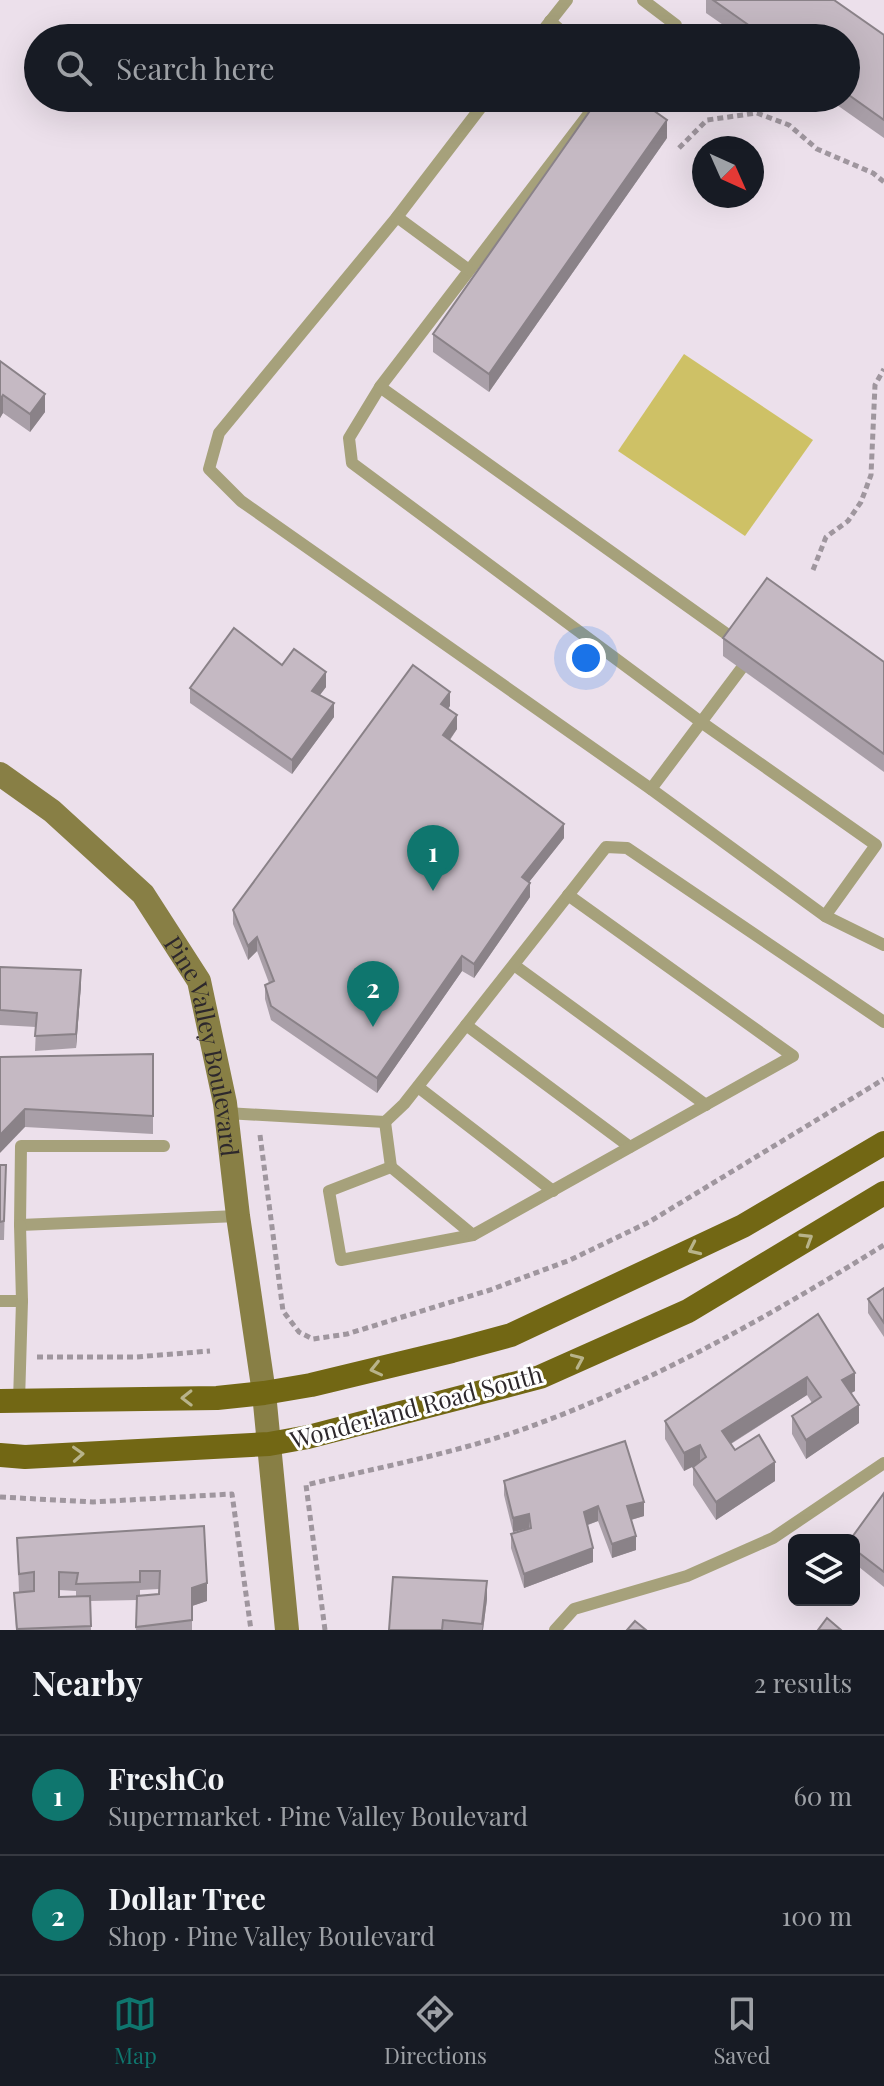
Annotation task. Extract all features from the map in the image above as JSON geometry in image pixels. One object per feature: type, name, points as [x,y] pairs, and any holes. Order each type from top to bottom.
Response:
[{"type":"main road","name":"Wonderland Road South","points":[[10,1401],[217,1398],[264,1393],[424,1358],[511,1335],[743,1226],[884,1143]]},
{"type":"main road","name":"Wonderland Road South","points":[[0,1455],[25,1457],[269,1444],[308,1437],[540,1377],[688,1311],[884,1193]]},
{"type":"street","name":"Pine Valley Boulevard","points":[[0,774],[52,811],[143,894],[199,981],[226,1113],[264,1393],[287,1630]]},
{"type":"lane","points":[[548,24],[567,0]]},
{"type":"lane","points":[[643,0],[675,24]]},
{"type":"lane","points":[[550,21],[553,24]]},
{"type":"lane","points":[[477,112],[397,217],[219,433],[209,469],[241,501],[651,789],[825,916],[884,945]]},
{"type":"lane","points":[[590,112],[380,387],[349,438],[352,463],[701,722],[876,845],[825,916]]},
{"type":"lane","points":[[397,217],[469,270]]},
{"type":"lane","points":[[380,387],[735,640]]},
{"type":"lane","points":[[651,789],[741,669]]},
{"type":"lane","points":[[226,1113],[385,1122],[418,1087],[606,847],[627,848],[884,1022]]},
{"type":"lane","points":[[391,1167],[329,1191],[341,1260],[473,1235],[793,1056],[568,895]]},
{"type":"lane","points":[[514,965],[706,1105]]},
{"type":"lane","points":[[466,1025],[630,1147]]},
{"type":"lane","points":[[418,1087],[553,1191]]},
{"type":"lane","points":[[385,1122],[391,1167],[473,1235]]},
{"type":"lane","points":[[10,1401],[21,1357],[21,1146],[164,1146]]},
{"type":"lane","points":[[20,1225],[238,1216]]},
{"type":"lane","points":[[0,1301],[22,1301]]},
{"type":"lane","points":[[555,1630],[574,1609],[687,1576],[773,1538],[884,1463]]},
{"type":"path","points":[[679,148],[707,120],[757,113],[789,125],[817,149],[873,173],[884,182]]},
{"type":"path","points":[[813,570],[826,537],[848,521],[861,502],[871,475],[875,385],[884,369]]},
{"type":"path","points":[[717,1181],[884,1079]]},
{"type":"path","points":[[325,1630],[306,1485],[527,1428],[637,1383],[783,1308],[884,1245]]},
{"type":"path","points":[[21,1357],[136,1357],[210,1351]]},
{"type":"path","points":[[0,1497],[93,1502],[232,1494],[251,1630]]},
{"type":"shaded area","points":[[684,354],[813,440],[745,536],[618,451]]},
{"type":"building","points":[[713,0],[834,0],[884,35],[884,120],[860,103],[860,24],[747,24]]},
{"type":"building","points":[[589,112],[656,112],[667,120],[489,374],[433,334]]},
{"type":"building","points":[[0,361],[45,394],[30,414],[3,395],[0,400]]},
{"type":"building","points":[[767,578],[884,662],[884,754],[723,638]]},
{"type":"building","points":[[234,628],[282,665],[294,649],[326,672],[312,691],[334,703],[292,760],[190,688]]},
{"type":"building","points":[[413,665],[450,692],[441,704],[457,715],[443,735],[564,824],[522,877],[530,883],[474,964],[462,956],[377,1078],[271,1006],[265,985],[274,981],[257,937],[248,946],[233,910]]},
{"type":"building","points":[[0,967],[81,970],[76,1034],[35,1036],[37,1013],[0,1010]]},
{"type":"building","points":[[153,1054],[153,1116],[25,1109],[0,1135],[0,1057]]},
{"type":"building","points":[[0,1165],[6,1165],[4,1221],[0,1222]]},
{"type":"building","points":[[884,1288],[884,1323],[868,1299]]},
{"type":"building","points":[[818,1314],[855,1373],[842,1380],[859,1405],[806,1440],[792,1416],[821,1397],[807,1377],[722,1431],[735,1450],[759,1435],[775,1462],[716,1502],[693,1467],[706,1457],[700,1445],[684,1453],[665,1421]]},
{"type":"building","points":[[625,1441],[644,1502],[627,1506],[636,1536],[612,1544],[598,1506],[584,1512],[593,1548],[524,1574],[511,1534],[531,1528],[529,1514],[513,1518],[504,1481]]},
{"type":"building","points":[[884,1493],[884,1572],[860,1554],[860,1534],[854,1534]]},
{"type":"building","points":[[204,1526],[207,1583],[192,1588],[192,1620],[136,1627],[137,1596],[159,1594],[160,1571],[140,1571],[140,1582],[76,1584],[78,1573],[59,1572],[59,1597],[90,1596],[91,1626],[17,1629],[14,1593],[34,1591],[34,1572],[19,1574],[17,1538]]},
{"type":"building","points":[[393,1577],[487,1581],[482,1624],[443,1620],[442,1630],[389,1630]]},
{"type":"building","points":[[827,1618],[841,1630],[818,1630]]},
{"type":"building","points":[[635,1621],[646,1630],[627,1630]]},
{"type":"place","name":"FreshCo","points":[[433,891]]},
{"type":"place","name":"Dollar Tree","points":[[373,1027]]}]
